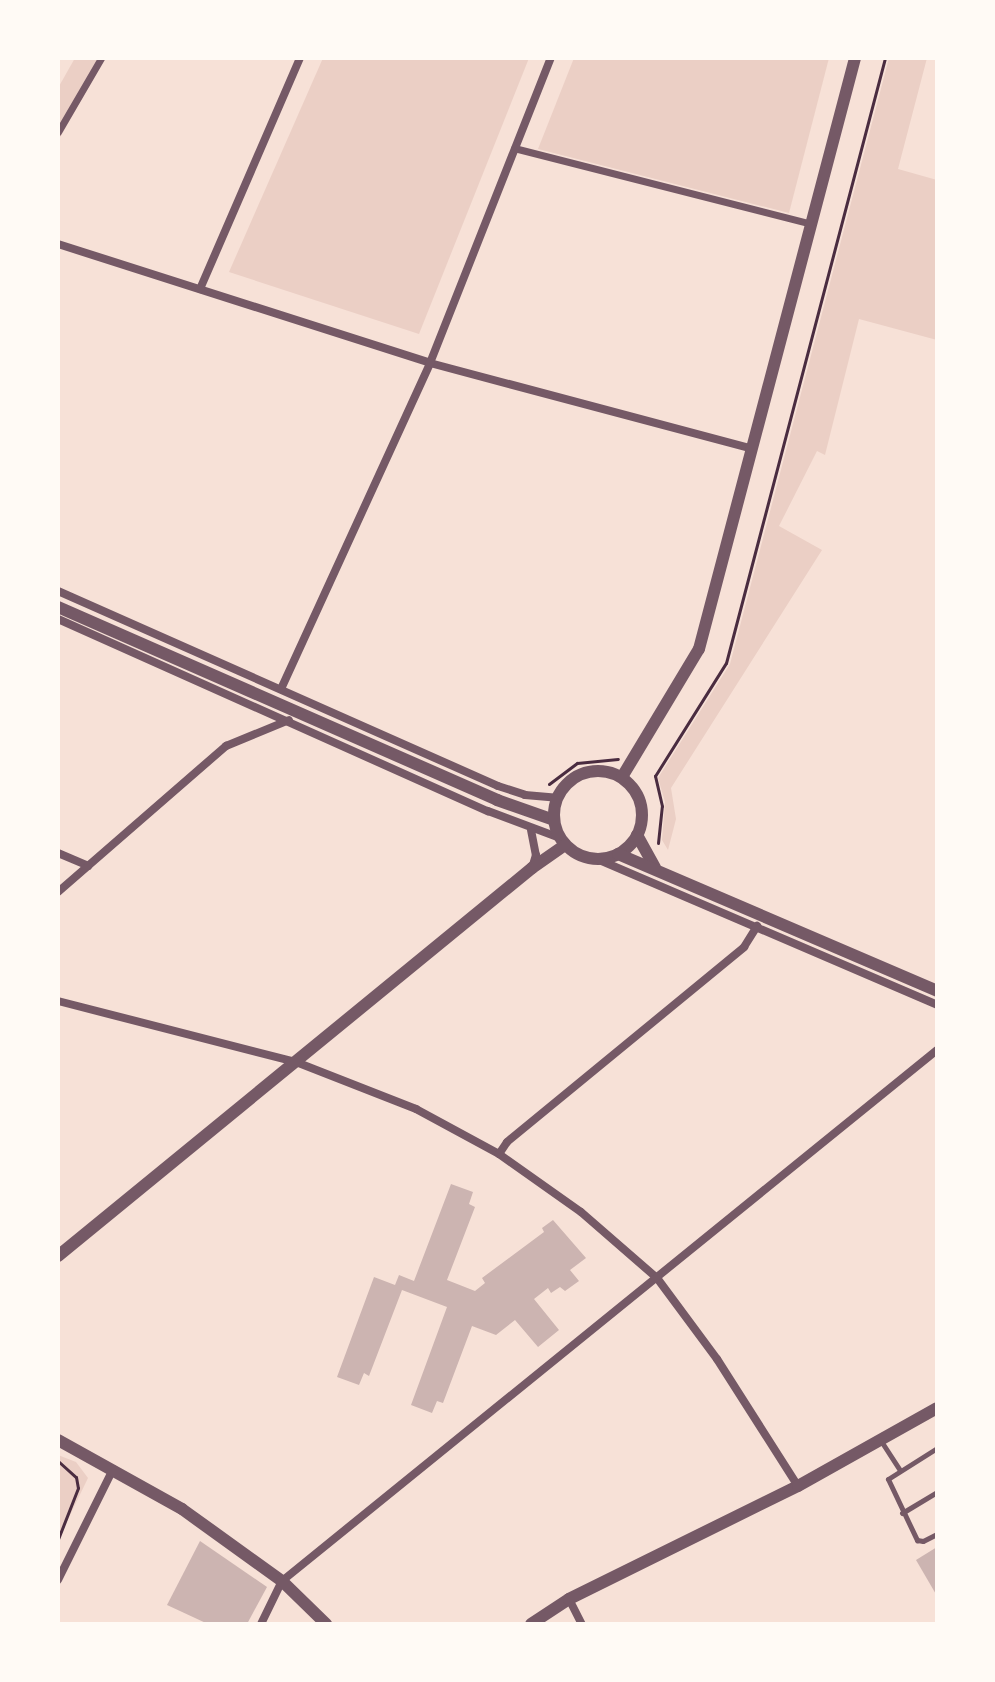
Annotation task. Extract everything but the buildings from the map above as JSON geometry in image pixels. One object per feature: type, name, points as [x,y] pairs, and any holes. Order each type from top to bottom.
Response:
[{"type":"street","points":[[58,132],[101,58]]},
{"type":"street","points":[[200,289],[300,58]]},
{"type":"street","points":[[281,689],[430,363],[551,58]]},
{"type":"street","points":[[622,777],[699,649],[855,58]]},
{"type":"street","points":[[514,148],[812,224]]},
{"type":"street","points":[[58,244],[430,363],[753,449]]},
{"type":"street","points":[[58,591],[498,786],[525,795],[557,798]]},
{"type":"street","points":[[58,607],[497,800],[554,820]]},
{"type":"street","points":[[58,619],[531,830],[563,841],[585,857],[597,859],[757,926],[937,1005]]},
{"type":"street","points":[[58,892],[226,746],[289,720]]},
{"type":"street","points":[[563,841],[554,820],[557,798],[564,786],[588,771],[602,770],[622,777],[637,793],[642,807],[637,835],[618,854],[597,859]]},
{"type":"street","points":[[531,830],[536,855],[532,868]]},
{"type":"street","points":[[637,835],[655,867]]},
{"type":"street","points":[[58,1256],[563,841]]},
{"type":"street","points":[[58,853],[88,866]]},
{"type":"street","points":[[618,854],[655,867],[937,991]]},
{"type":"street","points":[[499,1154],[507,1142],[744,947],[757,926]]},
{"type":"street","points":[[58,1001],[296,1062],[405,1104],[499,1154],[581,1212],[657,1278],[717,1359],[798,1486]]},
{"type":"street","points":[[261,1624],[282,1581],[937,1050]]},
{"type":"street","points":[[531,1624],[569,1599],[798,1486],[937,1408]]},
{"type":"street","points":[[58,1440],[114,1468],[182,1509],[282,1581],[326,1624]]},
{"type":"street","points":[[58,1580],[114,1468]]},
{"type":"street","points":[[569,1599],[582,1624]]},
{"type":"lane","points":[[880,1440],[900,1470]]},
{"type":"lane","points":[[937,1448],[889,1477],[888,1483],[919,1542],[937,1534]]},
{"type":"lane","points":[[902,1513],[937,1492]]},
{"type":"path","points":[[655,867],[662,852],[658,838],[662,818],[655,776],[726,663],[885,58]]},
{"type":"path","points":[[541,788],[577,763],[615,760],[623,755]]},
{"type":"path","points":[[58,1461],[76,1477],[78,1488],[58,1539]]},
{"type":"shaded area","points":[[75,58],[105,58],[58,141],[58,88]]},
{"type":"shaded area","points":[[323,58],[529,58],[419,334],[229,272]]},
{"type":"shaded area","points":[[574,58],[829,58],[789,213],[538,149]]},
{"type":"shaded area","points":[[889,58],[927,58],[898,169],[937,180],[937,340],[859,319],[825,455],[817,451],[779,526],[822,550],[671,788],[676,819],[668,850],[662,840],[665,802],[658,778],[730,664]]},
{"type":"shaded area","points":[[58,1455],[76,1462],[88,1478],[58,1540]]}]
